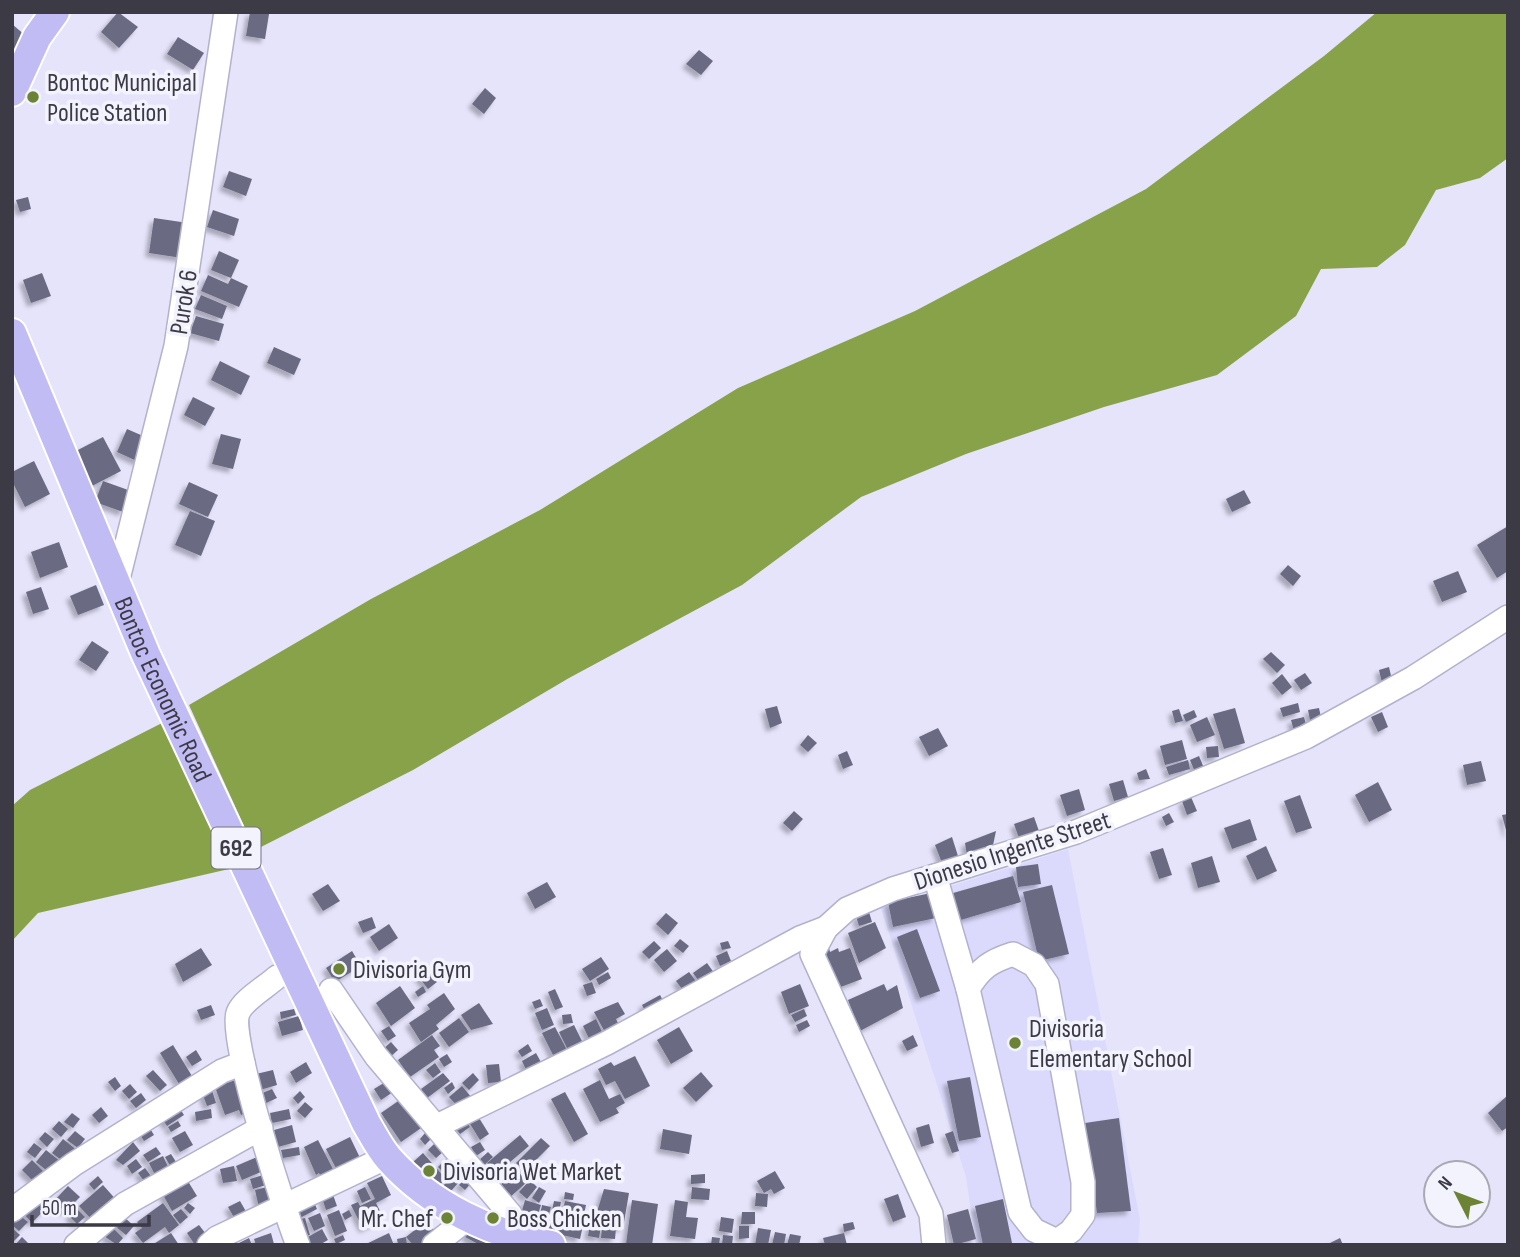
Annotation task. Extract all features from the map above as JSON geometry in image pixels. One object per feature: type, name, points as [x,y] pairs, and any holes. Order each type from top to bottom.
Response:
[{"type":"main road","points":[[12,92],[37,37],[55,12]]},
{"type":"main road","name":"Bontoc Economic Road","points":[[12,333],[146,656],[326,1041],[366,1122],[387,1157]]},
{"type":"main road","name":"692","points":[[387,1157],[415,1184],[468,1218],[523,1242],[551,1245]]},
{"type":"street","name":"Purok 6","points":[[116,587],[176,346],[226,12]]},
{"type":"street","name":"Dionesio Ingente Street","points":[[826,928],[846,909],[935,876],[1076,832],[1306,737],[1413,678],[1508,617]]},
{"type":"street","points":[[935,876],[968,989],[1020,1212],[1034,1230],[1057,1243],[1083,1215],[1083,1182],[1047,984],[1034,965],[1013,954],[991,961],[978,973],[968,989]]},
{"type":"street","points":[[437,1126],[607,1043],[800,938],[826,928]]},
{"type":"street","points":[[826,928],[812,954],[931,1214],[934,1245]]},
{"type":"street","points":[[277,977],[240,1008],[236,1015],[243,1063],[283,1207],[298,1245]]},
{"type":"street","points":[[331,990],[376,1056],[510,1214],[523,1242]]},
{"type":"street","points":[[12,1210],[74,1164],[222,1071],[243,1063]]},
{"type":"street","points":[[76,1245],[125,1204],[261,1128]]},
{"type":"street","points":[[209,1245],[387,1157]]},
{"type":"street","points":[[434,1245],[468,1218]]},
{"type":"shaded area","points":[[1377,12],[1508,12],[1508,158],[1480,178],[1436,190],[1405,245],[1377,267],[1321,269],[1296,316],[1217,375],[1104,407],[966,454],[861,497],[742,585],[569,678],[413,770],[255,850],[189,705],[371,599],[540,510],[738,388],[915,311],[1146,189],[1324,56]]},
{"type":"shaded area","points":[[162,723],[229,869],[38,913],[12,941],[12,806],[30,790]]},
{"type":"shaded area","name":"Divisoria Elementary School","points":[[1068,849],[1140,1220],[1138,1245],[976,1245],[966,1177],[881,908]]},
{"type":"building","points":[[118,12],[138,27],[119,48],[101,32]]},
{"type":"building","points":[[250,12],[269,14],[265,39],[246,36]]},
{"type":"building","points":[[12,24],[26,36],[12,52]]},
{"type":"building","points":[[178,37],[204,53],[193,70],[167,54]]},
{"type":"building","points":[[699,50],[713,61],[701,75],[686,64]]},
{"type":"building","points":[[485,88],[496,98],[484,114],[472,104]]},
{"type":"building","points":[[229,171],[252,179],[246,196],[223,187]]},
{"type":"building","points":[[28,197],[31,209],[20,212],[16,200]]},
{"type":"building","points":[[213,210],[239,219],[234,236],[207,227]]},
{"type":"building","points":[[154,218],[188,223],[182,258],[149,253]]},
{"type":"building","points":[[219,251],[239,260],[231,278],[211,270]]},
{"type":"building","points":[[42,273],[51,296],[31,303],[23,280]]},
{"type":"building","points":[[208,275],[228,284],[231,278],[248,286],[239,307],[201,291]]},
{"type":"building","points":[[201,295],[227,306],[222,319],[195,309]]},
{"type":"building","points":[[196,316],[224,324],[219,341],[190,333]]},
{"type":"building","points":[[274,347],[301,359],[294,375],[267,363]]},
{"type":"building","points":[[220,361],[250,376],[241,395],[211,380]]},
{"type":"building","points":[[193,397],[215,408],[205,426],[184,415]]},
{"type":"building","points":[[127,429],[150,439],[139,462],[117,452]]},
{"type":"building","points":[[221,434],[241,439],[233,469],[212,464]]},
{"type":"building","points":[[103,437],[121,471],[92,486],[74,452]]},
{"type":"building","points":[[34,461],[50,494],[25,507],[12,481],[12,472]]},
{"type":"building","points":[[103,481],[131,491],[123,512],[95,502]]},
{"type":"building","points":[[189,482],[218,495],[208,517],[179,504]]},
{"type":"building","points":[[1244,490],[1251,503],[1232,512],[1226,499]]},
{"type":"building","points":[[190,511],[215,521],[201,556],[175,545]]},
{"type":"building","points":[[1508,526],[1508,571],[1497,578],[1477,545]]},
{"type":"building","points":[[59,542],[68,567],[40,578],[31,552]]},
{"type":"building","points":[[1288,565],[1301,576],[1293,586],[1280,574]]},
{"type":"building","points":[[1458,571],[1467,592],[1442,602],[1433,581]]},
{"type":"building","points":[[96,585],[104,605],[78,615],[70,596]]},
{"type":"building","points":[[41,587],[49,609],[33,614],[26,592]]},
{"type":"building","points":[[92,641],[109,652],[96,671],[79,660]]},
{"type":"building","points":[[1271,652],[1285,665],[1277,673],[1263,659]]},
{"type":"building","points":[[1389,667],[1392,680],[1382,683],[1379,670]]},
{"type":"building","points":[[1305,673],[1312,683],[1301,690],[1294,680]]},
{"type":"building","points":[[1282,674],[1292,687],[1282,695],[1272,683]]},
{"type":"building","points":[[1298,703],[1300,712],[1283,717],[1280,708]]},
{"type":"building","points":[[777,706],[782,723],[770,728],[765,709]]},
{"type":"building","points":[[1235,708],[1245,743],[1224,749],[1213,714]]},
{"type":"building","points":[[1319,708],[1322,722],[1311,725],[1308,710]]},
{"type":"building","points":[[1179,709],[1183,721],[1175,723],[1172,711]]},
{"type":"building","points":[[1194,710],[1197,717],[1186,722],[1183,715]]},
{"type":"building","points":[[1382,712],[1388,727],[1378,732],[1371,717]]},
{"type":"building","points":[[1207,717],[1215,735],[1197,742],[1190,725]]},
{"type":"building","points":[[1304,717],[1307,728],[1294,731],[1291,720]]},
{"type":"building","points":[[938,728],[948,746],[929,756],[919,737]]},
{"type":"building","points":[[808,735],[817,743],[808,752],[800,745]]},
{"type":"building","points":[[1182,740],[1187,759],[1165,765],[1160,746]]},
{"type":"building","points":[[1218,746],[1219,757],[1207,758],[1206,747]]},
{"type":"building","points":[[847,751],[853,765],[843,769],[838,755]]},
{"type":"building","points":[[1199,756],[1204,768],[1195,772],[1190,760]]},
{"type":"building","points":[[1188,760],[1190,769],[1169,775],[1166,767]]},
{"type":"building","points":[[1481,761],[1486,781],[1467,785],[1463,765]]},
{"type":"building","points":[[1146,769],[1150,779],[1139,780],[1137,773]]},
{"type":"building","points":[[1123,780],[1128,797],[1114,801],[1109,784]]},
{"type":"building","points":[[1378,782],[1392,810],[1369,822],[1355,795]]},
{"type":"building","points":[[1079,789],[1085,810],[1067,816],[1060,795]]},
{"type":"building","points":[[1300,795],[1312,828],[1296,833],[1284,801]]},
{"type":"building","points":[[1191,797],[1197,811],[1187,815],[1182,801]]},
{"type":"building","points":[[794,811],[803,819],[792,831],[783,823]]},
{"type":"building","points":[[1169,813],[1174,822],[1166,826],[1162,817]]},
{"type":"building","points":[[1508,814],[1508,834],[1507,834],[1502,815]]},
{"type":"building","points":[[1034,817],[1040,834],[1020,841],[1014,824]]},
{"type":"building","points":[[1250,819],[1257,840],[1232,849],[1224,828]]},
{"type":"building","points":[[996,831],[992,850],[967,856],[965,843]]},
{"type":"building","points":[[952,837],[958,856],[942,863],[935,845]]},
{"type":"building","points":[[1266,846],[1277,871],[1257,880],[1246,856]]},
{"type":"building","points":[[1163,848],[1172,875],[1159,879],[1150,852]]},
{"type":"building","points":[[1212,856],[1220,882],[1198,888],[1191,863]]},
{"type":"building","points":[[1038,864],[1041,884],[1018,887],[1016,867]]},
{"type":"building","points":[[1013,876],[1021,902],[954,922],[946,895]]},
{"type":"building","points":[[547,882],[556,897],[535,909],[527,893]]},
{"type":"building","points":[[328,884],[340,901],[323,911],[312,894]]},
{"type":"building","points":[[1052,885],[1069,954],[1039,961],[1023,892]]},
{"type":"building","points":[[931,893],[936,918],[893,927],[888,902]]},
{"type":"building","points":[[869,912],[872,922],[859,926],[856,916]]},
{"type":"building","points":[[666,913],[678,923],[668,935],[656,924]]},
{"type":"building","points":[[372,917],[376,928],[363,933],[358,922]]},
{"type":"building","points":[[875,922],[886,948],[859,963],[848,933]]},
{"type":"building","points":[[389,924],[398,938],[379,951],[370,937]]},
{"type":"building","points":[[917,929],[940,991],[920,998],[897,937]]},
{"type":"building","points":[[680,939],[689,946],[683,953],[674,946]]},
{"type":"building","points":[[654,941],[661,948],[649,959],[642,952]]},
{"type":"building","points":[[728,941],[731,948],[722,950],[720,943]]},
{"type":"building","points":[[201,948],[212,965],[183,982],[175,964]]},
{"type":"building","points":[[829,948],[830,952],[838,948],[839,952],[850,948],[862,979],[838,988],[830,966],[822,969],[817,953]]},
{"type":"building","points":[[667,949],[677,961],[664,972],[654,960]]},
{"type":"building","points":[[352,951],[361,966],[335,982],[326,968]]},
{"type":"building","points":[[727,951],[731,961],[720,966],[716,956]]},
{"type":"building","points":[[601,957],[609,969],[590,981],[582,969]]},
{"type":"building","points":[[707,963],[715,974],[701,984],[693,973]]},
{"type":"building","points":[[426,969],[437,982],[428,989],[418,976]]},
{"type":"building","points":[[608,972],[611,978],[599,985],[596,979]]},
{"type":"building","points":[[689,972],[698,984],[685,993],[676,981]]},
{"type":"building","points":[[592,982],[596,993],[587,996],[583,985]]},
{"type":"building","points":[[800,984],[809,1006],[789,1014],[781,992]]},
{"type":"building","points":[[884,984],[887,991],[897,985],[903,1008],[860,1031],[848,1000]]},
{"type":"building","points":[[400,986],[415,1008],[391,1026],[376,1003]]},
{"type":"building","points":[[423,986],[426,992],[418,997],[415,992]]},
{"type":"building","points":[[555,989],[563,1007],[555,1010],[548,992]]},
{"type":"building","points":[[444,993],[455,1009],[436,1025],[439,1029],[421,1042],[409,1023],[430,1009],[427,1005]]},
{"type":"building","points":[[660,995],[666,1006],[647,1015],[642,1005]]},
{"type":"building","points":[[540,999],[543,1006],[535,1009],[532,1002]]},
{"type":"building","points":[[618,1002],[625,1014],[616,1019],[620,1027],[606,1034],[594,1012]]},
{"type":"building","points":[[479,1003],[493,1024],[471,1030],[461,1015]]},
{"type":"building","points":[[211,1005],[215,1015],[201,1020],[197,1010]]},
{"type":"building","points":[[547,1008],[554,1025],[542,1030],[535,1013]]},
{"type":"building","points":[[294,1009],[296,1015],[281,1019],[280,1012]]},
{"type":"building","points":[[804,1009],[807,1016],[795,1022],[791,1015]]},
{"type":"building","points":[[571,1014],[573,1023],[563,1024],[562,1015]]},
{"type":"building","points":[[299,1016],[303,1030],[282,1036],[278,1022]]},
{"type":"building","points":[[459,1018],[469,1032],[449,1047],[439,1033]]},
{"type":"building","points":[[596,1019],[604,1036],[591,1043],[583,1026]]},
{"type":"building","points":[[807,1020],[810,1026],[799,1032],[796,1025]]},
{"type":"building","points":[[574,1025],[586,1049],[571,1056],[559,1032]]},
{"type":"building","points":[[389,1026],[396,1036],[388,1041],[381,1031]]},
{"type":"building","points":[[555,1027],[567,1050],[554,1057],[542,1033]]},
{"type":"building","points":[[679,1027],[693,1051],[671,1064],[657,1040]]},
{"type":"building","points":[[432,1035],[440,1046],[434,1050],[439,1057],[410,1077],[398,1060]]},
{"type":"building","points":[[913,1035],[918,1046],[907,1051],[902,1041]]},
{"type":"building","points":[[391,1042],[398,1050],[389,1058],[382,1050]]},
{"type":"building","points":[[528,1044],[532,1051],[522,1057],[518,1051]]},
{"type":"building","points":[[173,1045],[192,1076],[179,1084],[160,1053]]},
{"type":"building","points":[[196,1050],[202,1060],[192,1066],[186,1057]]},
{"type":"building","points":[[536,1053],[542,1064],[527,1072],[522,1061]]},
{"type":"building","points":[[447,1054],[452,1062],[444,1067],[439,1059]]},
{"type":"building","points":[[635,1056],[650,1086],[625,1099],[615,1081],[606,1085],[598,1069],[611,1062],[614,1066]]},
{"type":"building","points":[[306,1062],[312,1073],[296,1083],[290,1072]]},
{"type":"building","points":[[435,1063],[441,1072],[433,1078],[426,1070]]},
{"type":"building","points":[[499,1064],[501,1082],[488,1083],[486,1065]]},
{"type":"building","points":[[153,1070],[167,1085],[160,1091],[146,1076]]},
{"type":"building","points":[[273,1070],[277,1085],[260,1090],[256,1074]]},
{"type":"building","points":[[701,1072],[713,1086],[696,1102],[683,1088]]},
{"type":"building","points":[[443,1073],[450,1081],[427,1098],[421,1089]]},
{"type":"building","points":[[473,1073],[479,1080],[469,1090],[462,1083]]},
{"type":"building","points":[[115,1077],[121,1086],[115,1091],[108,1082]]},
{"type":"building","points":[[970,1077],[981,1137],[959,1141],[947,1081]]},
{"type":"building","points":[[238,1079],[250,1112],[241,1115],[239,1110],[225,1115],[215,1087]]},
{"type":"building","points":[[600,1080],[609,1099],[620,1094],[625,1103],[616,1108],[619,1113],[600,1122],[583,1089]]},
{"type":"building","points":[[387,1081],[393,1092],[381,1100],[374,1089]]},
{"type":"building","points":[[452,1082],[455,1088],[448,1094],[444,1088]]},
{"type":"building","points":[[130,1084],[137,1092],[129,1099],[122,1091]]},
{"type":"building","points":[[462,1086],[472,1098],[460,1109],[449,1097]]},
{"type":"building","points":[[211,1087],[216,1103],[207,1106],[201,1090]]},
{"type":"building","points":[[272,1089],[277,1098],[264,1104],[260,1094]]},
{"type":"building","points":[[300,1091],[305,1097],[298,1104],[293,1098]]},
{"type":"building","points":[[565,1092],[588,1134],[574,1142],[551,1099]]},
{"type":"building","points":[[141,1093],[146,1100],[136,1108],[130,1101]]},
{"type":"building","points":[[1508,1095],[1508,1127],[1502,1131],[1488,1113]]},
{"type":"building","points":[[404,1097],[424,1126],[401,1142],[381,1113]]},
{"type":"building","points":[[305,1102],[313,1109],[305,1118],[297,1111]]},
{"type":"building","points":[[176,1103],[184,1115],[167,1126],[159,1114]]},
{"type":"building","points":[[101,1107],[108,1116],[99,1123],[92,1115]]},
{"type":"building","points":[[211,1109],[212,1118],[196,1121],[195,1112]]},
{"type":"building","points":[[289,1109],[291,1119],[272,1123],[270,1113]]},
{"type":"building","points":[[72,1113],[80,1119],[73,1128],[64,1122]]},
{"type":"building","points":[[476,1113],[489,1134],[480,1140],[467,1119]]},
{"type":"building","points":[[464,1118],[470,1127],[460,1134],[454,1126]]},
{"type":"building","points":[[1119,1118],[1131,1211],[1097,1213],[1085,1123]]},
{"type":"building","points":[[59,1121],[68,1129],[61,1137],[52,1129]]},
{"type":"building","points":[[178,1121],[181,1126],[171,1132],[168,1127]]},
{"type":"building","points":[[146,1122],[154,1135],[144,1141],[136,1128]]},
{"type":"building","points":[[929,1124],[934,1143],[921,1147],[916,1128]]},
{"type":"building","points":[[292,1125],[296,1142],[278,1147],[274,1130]]},
{"type":"building","points":[[663,1129],[692,1135],[689,1154],[660,1149]]},
{"type":"building","points":[[75,1131],[85,1139],[78,1148],[67,1140]]},
{"type":"building","points":[[185,1131],[193,1145],[180,1152],[172,1138]]},
{"type":"building","points":[[953,1131],[959,1151],[952,1153],[945,1134]]},
{"type":"building","points":[[45,1132],[54,1139],[47,1147],[39,1139]]},
{"type":"building","points":[[425,1133],[431,1139],[425,1145],[420,1139]]},
{"type":"building","points":[[520,1135],[529,1146],[496,1174],[487,1163]]},
{"type":"building","points":[[350,1137],[362,1162],[339,1174],[326,1149]]},
{"type":"building","points":[[541,1138],[550,1146],[525,1171],[516,1163]]},
{"type":"building","points":[[63,1139],[79,1152],[68,1165],[52,1153]]},
{"type":"building","points":[[318,1140],[334,1171],[321,1177],[319,1173],[316,1175],[304,1147]]},
{"type":"building","points":[[133,1142],[140,1151],[123,1165],[116,1160]]},
{"type":"building","points":[[480,1142],[485,1150],[476,1156],[471,1147]]},
{"type":"building","points":[[34,1143],[42,1149],[35,1158],[27,1152]]},
{"type":"building","points":[[435,1143],[443,1152],[436,1158],[428,1150]]},
{"type":"building","points":[[156,1147],[161,1154],[148,1162],[143,1155]]},
{"type":"building","points":[[299,1147],[300,1155],[283,1158],[281,1150]]},
{"type":"building","points":[[46,1150],[61,1162],[51,1174],[36,1162]]},
{"type":"building","points":[[488,1152],[493,1157],[483,1166],[478,1161]]},
{"type":"building","points":[[423,1153],[446,1179],[436,1188],[413,1162]]},
{"type":"building","points":[[171,1154],[178,1165],[172,1169],[165,1157]]},
{"type":"building","points":[[163,1156],[169,1169],[156,1177],[149,1163]]},
{"type":"building","points":[[449,1156],[455,1162],[444,1173],[438,1167]]},
{"type":"building","points":[[257,1157],[263,1171],[242,1180],[236,1166]]},
{"type":"building","points":[[136,1159],[142,1167],[132,1174],[127,1166]]},
{"type":"building","points":[[32,1160],[44,1172],[34,1182],[22,1170]]},
{"type":"building","points":[[234,1166],[237,1181],[223,1183],[220,1169]]},
{"type":"building","points":[[145,1168],[151,1176],[144,1181],[138,1173]]},
{"type":"building","points":[[517,1170],[527,1182],[508,1199],[498,1187]]},
{"type":"building","points":[[775,1171],[785,1188],[774,1194],[771,1189],[764,1193],[757,1181]]},
{"type":"building","points":[[705,1174],[705,1183],[691,1184],[691,1175]]},
{"type":"building","points":[[263,1175],[266,1185],[253,1189],[250,1179]]},
{"type":"building","points":[[453,1175],[460,1181],[450,1192],[443,1186]]},
{"type":"building","points":[[98,1176],[103,1182],[94,1190],[89,1184]]},
{"type":"building","points":[[382,1176],[391,1195],[376,1203],[384,1219],[363,1229],[351,1205],[358,1202],[360,1206],[375,1199],[367,1183]]},
{"type":"building","points":[[467,1176],[473,1181],[465,1190],[459,1185]]},
{"type":"building","points":[[186,1178],[197,1196],[172,1211],[162,1193]]},
{"type":"building","points":[[530,1180],[537,1187],[527,1199],[519,1192]]},
{"type":"building","points":[[103,1185],[119,1203],[92,1220],[79,1206]]},
{"type":"building","points":[[68,1186],[80,1197],[65,1212],[54,1201]]},
{"type":"building","points":[[271,1186],[274,1205],[259,1208],[255,1190]]},
{"type":"building","points":[[365,1187],[371,1199],[362,1203],[357,1191]]},
{"type":"building","points":[[539,1187],[546,1191],[539,1203],[532,1198]]},
{"type":"building","points":[[692,1187],[710,1189],[709,1200],[691,1199]]},
{"type":"building","points":[[604,1189],[629,1193],[623,1228],[606,1225],[607,1220],[601,1219],[602,1213],[597,1212]]},
{"type":"building","points":[[332,1192],[337,1206],[326,1210],[321,1195]]},
{"type":"building","points":[[565,1192],[574,1194],[573,1200],[564,1199]]},
{"type":"building","points":[[756,1193],[768,1194],[767,1207],[755,1206]]},
{"type":"building","points":[[40,1194],[50,1204],[32,1223],[22,1212]]},
{"type":"building","points":[[898,1194],[906,1217],[893,1222],[884,1199]]},
{"type":"building","points":[[1003,1199],[1012,1243],[983,1245],[975,1206]]},
{"type":"building","points":[[525,1200],[541,1205],[535,1223],[520,1218]]},
{"type":"building","points":[[632,1200],[658,1204],[652,1245],[626,1244]]},
{"type":"building","points":[[675,1200],[688,1202],[686,1217],[698,1218],[695,1239],[670,1236]]},
{"type":"building","points":[[240,1201],[248,1215],[236,1221],[228,1207]]},
{"type":"building","points":[[554,1201],[561,1202],[558,1216],[551,1215]]},
{"type":"building","points":[[565,1201],[586,1205],[583,1219],[562,1215]]},
{"type":"building","points":[[314,1202],[317,1209],[298,1219],[294,1211]]},
{"type":"building","points":[[163,1203],[179,1225],[169,1233],[165,1227],[143,1243],[135,1233],[142,1228],[137,1222]]},
{"type":"building","points":[[188,1203],[195,1208],[190,1214],[184,1208]]},
{"type":"building","points":[[542,1205],[551,1207],[548,1217],[540,1215]]},
{"type":"building","points":[[76,1208],[85,1217],[77,1224],[69,1216]]},
{"type":"building","points":[[181,1209],[188,1217],[180,1224],[173,1215]]},
{"type":"building","points":[[968,1209],[976,1239],[954,1245],[947,1215]]},
{"type":"building","points":[[339,1210],[347,1231],[335,1236],[327,1215]]},
{"type":"building","points":[[349,1210],[352,1216],[345,1220],[342,1214]]},
{"type":"building","points":[[742,1212],[755,1212],[755,1224],[741,1224]]},
{"type":"building","points":[[320,1213],[325,1226],[314,1231],[308,1218]]},
{"type":"building","points":[[18,1214],[28,1222],[19,1231],[12,1225]]},
{"type":"building","points":[[123,1216],[134,1226],[126,1235],[115,1226]]},
{"type":"building","points":[[562,1216],[584,1221],[580,1239],[557,1234]]},
{"type":"building","points":[[721,1217],[734,1219],[732,1233],[719,1231]]},
{"type":"building","points":[[305,1218],[310,1235],[301,1238],[296,1220]]},
{"type":"building","points":[[551,1218],[558,1220],[555,1232],[548,1230]]},
{"type":"building","points":[[591,1219],[602,1221],[599,1238],[588,1236]]},
{"type":"building","points":[[426,1221],[438,1235],[426,1245],[413,1245],[406,1237]]},
{"type":"building","points":[[853,1222],[855,1229],[844,1232],[843,1224]]},
{"type":"building","points":[[472,1224],[497,1237],[493,1245],[480,1245],[465,1237]]},
{"type":"building","points":[[199,1225],[209,1238],[195,1245],[187,1233]]},
{"type":"building","points":[[739,1226],[749,1226],[749,1238],[739,1239]]},
{"type":"building","points":[[602,1227],[616,1228],[615,1239],[601,1238]]},
{"type":"building","points":[[12,1228],[20,1235],[12,1243]]},
{"type":"building","points":[[113,1228],[123,1238],[117,1245],[104,1236]]},
{"type":"building","points":[[758,1228],[771,1230],[768,1245],[755,1245]]},
{"type":"building","points":[[322,1229],[328,1240],[319,1245],[309,1245],[306,1238]]},
{"type":"building","points":[[775,1232],[786,1234],[784,1245],[772,1245]]},
{"type":"building","points":[[171,1233],[179,1245],[152,1245]]},
{"type":"building","points":[[271,1233],[274,1244],[256,1245],[254,1239]]},
{"type":"building","points":[[389,1233],[394,1245],[364,1245]]},
{"type":"building","points":[[844,1233],[847,1245],[825,1245],[823,1238]]},
{"type":"building","points":[[790,1234],[801,1236],[799,1245],[787,1245]]},
{"type":"building","points":[[343,1235],[345,1240],[336,1244],[334,1239]]},
{"type":"building","points":[[723,1235],[733,1236],[732,1245],[722,1245]]},
{"type":"building","points":[[22,1237],[30,1245],[15,1245]]},
{"type":"building","points":[[406,1237],[407,1245],[398,1245],[397,1239]]},
{"type":"building","points":[[712,1237],[720,1238],[719,1245],[711,1245]]},
{"type":"building","points":[[249,1238],[252,1245],[235,1245]]},
{"type":"building","points":[[1340,1238],[1343,1245],[1326,1245]]},
{"type":"place","name":"Bontoc Municipal Police Station","points":[[33,97]]},
{"type":"place","name":"Divisoria Gym","points":[[339,969]]},
{"type":"place","name":"Divisoria Elementary School","points":[[1015,1043]]},
{"type":"place","name":"Divisoria Wet Market","points":[[429,1171]]},
{"type":"place","name":"Mr. Chef","points":[[447,1218]]},
{"type":"place","name":"Boss Chicken","points":[[493,1218]]}]
